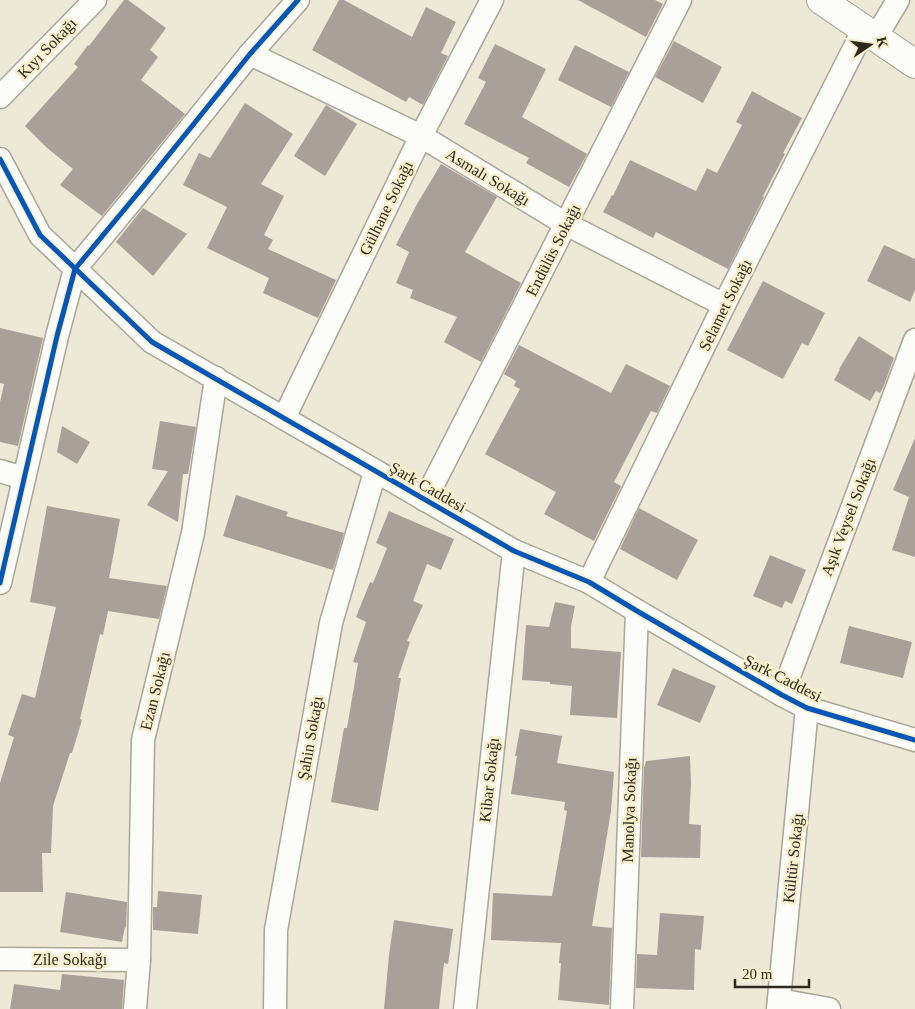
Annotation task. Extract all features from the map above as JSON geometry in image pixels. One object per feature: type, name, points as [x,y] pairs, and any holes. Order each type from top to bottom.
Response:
[{"type":"street","name":"Kıyı Sokağı","points":[[0,97],[95,0]]},
{"type":"street","points":[[0,583],[57,336],[75,269],[250,54],[298,0]]},
{"type":"street","name":"Gülhane Sokağı","points":[[284,418],[421,136],[492,0]]},
{"type":"street","name":"Endülüs Sokağı","points":[[425,500],[680,0]]},
{"type":"street","points":[[821,0],[915,64]]},
{"type":"street","name":"Selamet Sokağı","points":[[589,582],[724,305],[870,33],[898,0]]},
{"type":"street","name":"Asmalı Sokağı","points":[[250,54],[421,136],[566,224],[724,305]]},
{"type":"street","name":"Şark Caddesi","points":[[0,160],[40,236],[152,342],[514,551],[589,582],[782,695],[808,708],[915,740]]},
{"type":"street","name":"Aşık Veysel Sokağı","points":[[782,695],[915,340]]},
{"type":"street","name":"Ezan Sokağı","points":[[135,1009],[139,960],[143,740],[194,533],[216,378]]},
{"type":"street","points":[[0,471],[24,478]]},
{"type":"street","name":"Şahin Sokağı","points":[[275,1009],[276,930],[331,622],[375,472]]},
{"type":"street","name":"Kibar Sokağı","points":[[465,1009],[514,551]]},
{"type":"street","name":"Manolya Sokağı","points":[[622,1009],[637,611]]},
{"type":"street","name":"Kültür Sokağı","points":[[778,1004],[808,708]]},
{"type":"street","name":"Zile Sokağı","points":[[0,959],[139,960]]},
{"type":"street","points":[[778,1004],[829,1009]]},
{"type":"building","points":[[124,0],[128,0],[166,28],[150,50],[158,57],[141,80],[185,114],[102,216],[60,185],[73,169],[46,147],[25,126],[78,67],[74,64]]},
{"type":"building","points":[[339,0],[344,0],[412,37],[426,7],[456,22],[441,53],[448,56],[423,105],[409,97],[406,102],[312,50]]},
{"type":"building","points":[[578,0],[655,0],[663,4],[646,37]]},
{"type":"building","points":[[674,41],[722,67],[703,103],[655,77]]},
{"type":"building","points":[[495,44],[546,69],[522,117],[587,154],[569,187],[526,163],[529,158],[464,124],[486,82],[478,78]]},
{"type":"building","points":[[575,45],[629,72],[611,107],[558,80]]},
{"type":"building","points":[[752,91],[802,118],[783,153],[785,154],[728,269],[656,232],[653,238],[603,212],[613,196],[630,160],[696,191],[707,168],[717,173],[742,125],[736,122]]},
{"type":"building","points":[[245,103],[293,134],[261,184],[284,196],[264,235],[273,240],[268,249],[336,280],[318,318],[263,293],[269,278],[207,248],[227,207],[183,185],[199,153],[210,158]]},
{"type":"building","points":[[326,105],[357,124],[325,176],[294,156]]},
{"type":"building","points":[[441,164],[497,197],[465,252],[521,283],[481,362],[444,342],[457,317],[410,298],[413,290],[396,283],[409,252],[396,245],[417,204]]},
{"type":"building","points":[[143,208],[187,234],[153,276],[116,242]]},
{"type":"building","points":[[884,245],[915,259],[915,290],[910,302],[867,281]]},
{"type":"building","points":[[763,281],[825,313],[808,346],[802,343],[783,379],[727,350]]},
{"type":"building","points":[[0,328],[43,338],[18,446],[0,442],[0,402],[4,384],[0,383]]},
{"type":"building","points":[[859,336],[894,358],[883,388],[880,393],[876,391],[870,401],[834,380]]},
{"type":"building","points":[[519,345],[611,393],[626,364],[670,386],[657,413],[651,411],[614,482],[621,486],[594,541],[544,514],[556,492],[485,454],[520,389],[514,386],[516,381],[504,374]]},
{"type":"building","points":[[160,421],[196,427],[188,474],[183,474],[178,522],[147,505],[168,471],[152,469]]},
{"type":"building","points":[[62,426],[90,442],[77,464],[57,452]]},
{"type":"building","points":[[915,438],[915,557],[892,550],[909,497],[893,490]]},
{"type":"building","points":[[236,495],[288,512],[286,516],[344,533],[333,570],[223,536]]},
{"type":"building","points":[[47,506],[120,519],[109,578],[167,586],[159,619],[108,611],[103,635],[100,634],[80,719],[82,720],[53,806],[51,853],[42,853],[43,892],[0,892],[0,783],[14,737],[8,735],[22,694],[35,698],[56,607],[30,602]]},
{"type":"building","points":[[639,508],[698,540],[677,580],[620,549]]},
{"type":"building","points":[[389,511],[454,539],[441,570],[427,564],[413,601],[423,605],[407,641],[410,642],[398,678],[401,678],[378,811],[331,802],[344,728],[347,728],[358,663],[353,662],[366,622],[356,617],[370,582],[373,583],[387,548],[376,543]]},
{"type":"building","points":[[770,555],[806,570],[792,604],[785,601],[782,608],[753,596]]},
{"type":"building","points":[[555,602],[575,606],[571,626],[571,648],[621,652],[617,718],[570,715],[572,686],[522,680],[526,625],[549,627]]},
{"type":"building","points":[[849,626],[912,642],[903,678],[840,663]]},
{"type":"building","points":[[673,668],[716,686],[700,723],[657,705]]},
{"type":"building","points":[[520,729],[562,736],[557,763],[614,772],[611,811],[592,926],[612,928],[609,1005],[558,1000],[561,943],[491,940],[493,893],[552,896],[567,811],[564,810],[565,802],[511,794]]},
{"type":"building","points":[[690,756],[689,824],[701,825],[700,858],[641,857],[644,768],[646,761]]},
{"type":"building","points":[[158,891],[202,895],[198,934],[153,930],[153,907],[157,907]]},
{"type":"building","points":[[66,892],[127,902],[126,928],[122,942],[60,932]]},
{"type":"building","points":[[660,913],[704,916],[701,950],[695,949],[694,990],[636,988],[637,954],[657,955]]},
{"type":"building","points":[[394,920],[453,929],[448,964],[444,963],[439,1009],[384,1009]]},
{"type":"building","points":[[62,974],[124,980],[122,1009],[10,1009],[14,984],[60,990]]},
{"type":"cycle path","points":[[0,583],[57,336],[75,269],[250,54],[298,0]]},
{"type":"cycle path","points":[[0,159],[40,235],[152,342],[514,551],[589,582],[782,695],[807,708],[915,740]]}]
